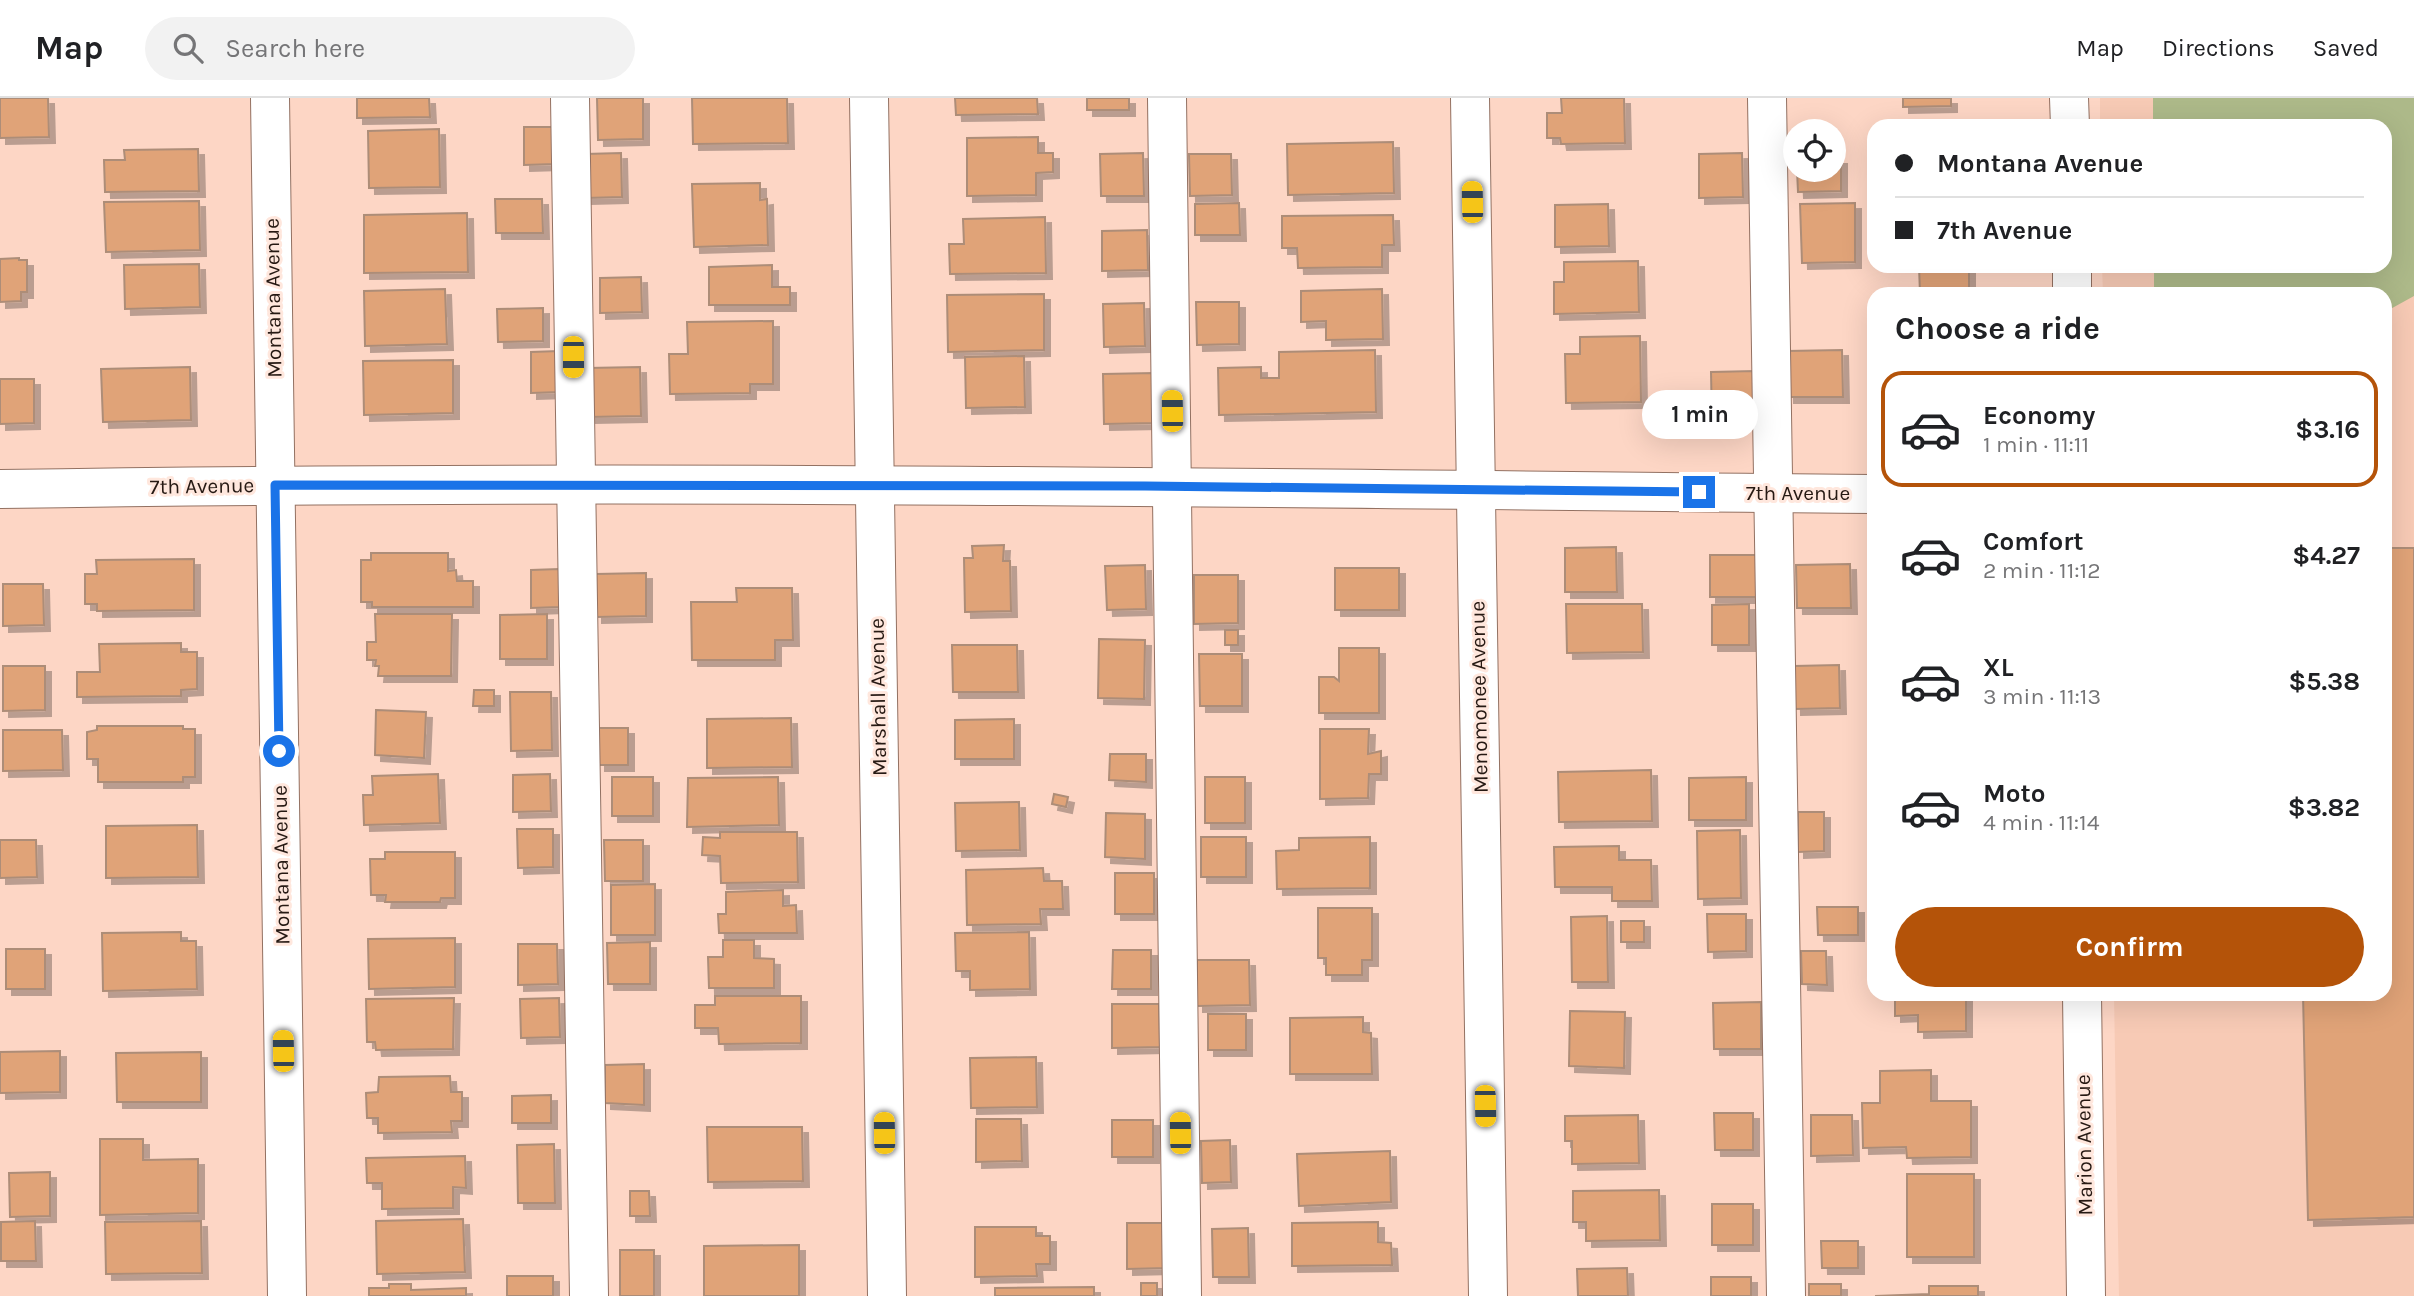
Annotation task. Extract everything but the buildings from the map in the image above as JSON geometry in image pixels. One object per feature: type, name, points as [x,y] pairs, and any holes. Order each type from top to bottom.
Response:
[{"type":"street","name":"Montana Avenue","points":[[270,98],[287,1296]]},
{"type":"street","points":[[569,98],[589,1296]]},
{"type":"street","name":"Marshall Avenue","points":[[869,98],[887,1296]]},
{"type":"street","points":[[1167,98],[1182,1296]]},
{"type":"street","name":"Menomonee Avenue","points":[[1470,98],[1488,1296]]},
{"type":"street","points":[[1768,98],[1787,1296]]},
{"type":"street","points":[[2069,98],[2070,119]]},
{"type":"street","name":"7th Avenue","points":[[0,489],[275,485],[875,485],[1867,494]]},
{"type":"street","name":"Marion Avenue","points":[[2082,1001],[2086,1296]]},
{"type":"shaded area","points":[[2100,98],[2414,98],[2414,1296],[2119,1296],[2114,1001],[2392,1001],[2392,287],[2103,287],[2102,273],[2392,273],[2392,119],[2100,119]]},
{"type":"green space","points":[[2153,98],[2414,98],[2414,296],[2392,308],[2392,287],[2154,287],[2154,273],[2392,273],[2392,119],[2153,119]]},
{"type":"route","points":[[279,751],[275,485],[1145,486],[1699,492]]}]
